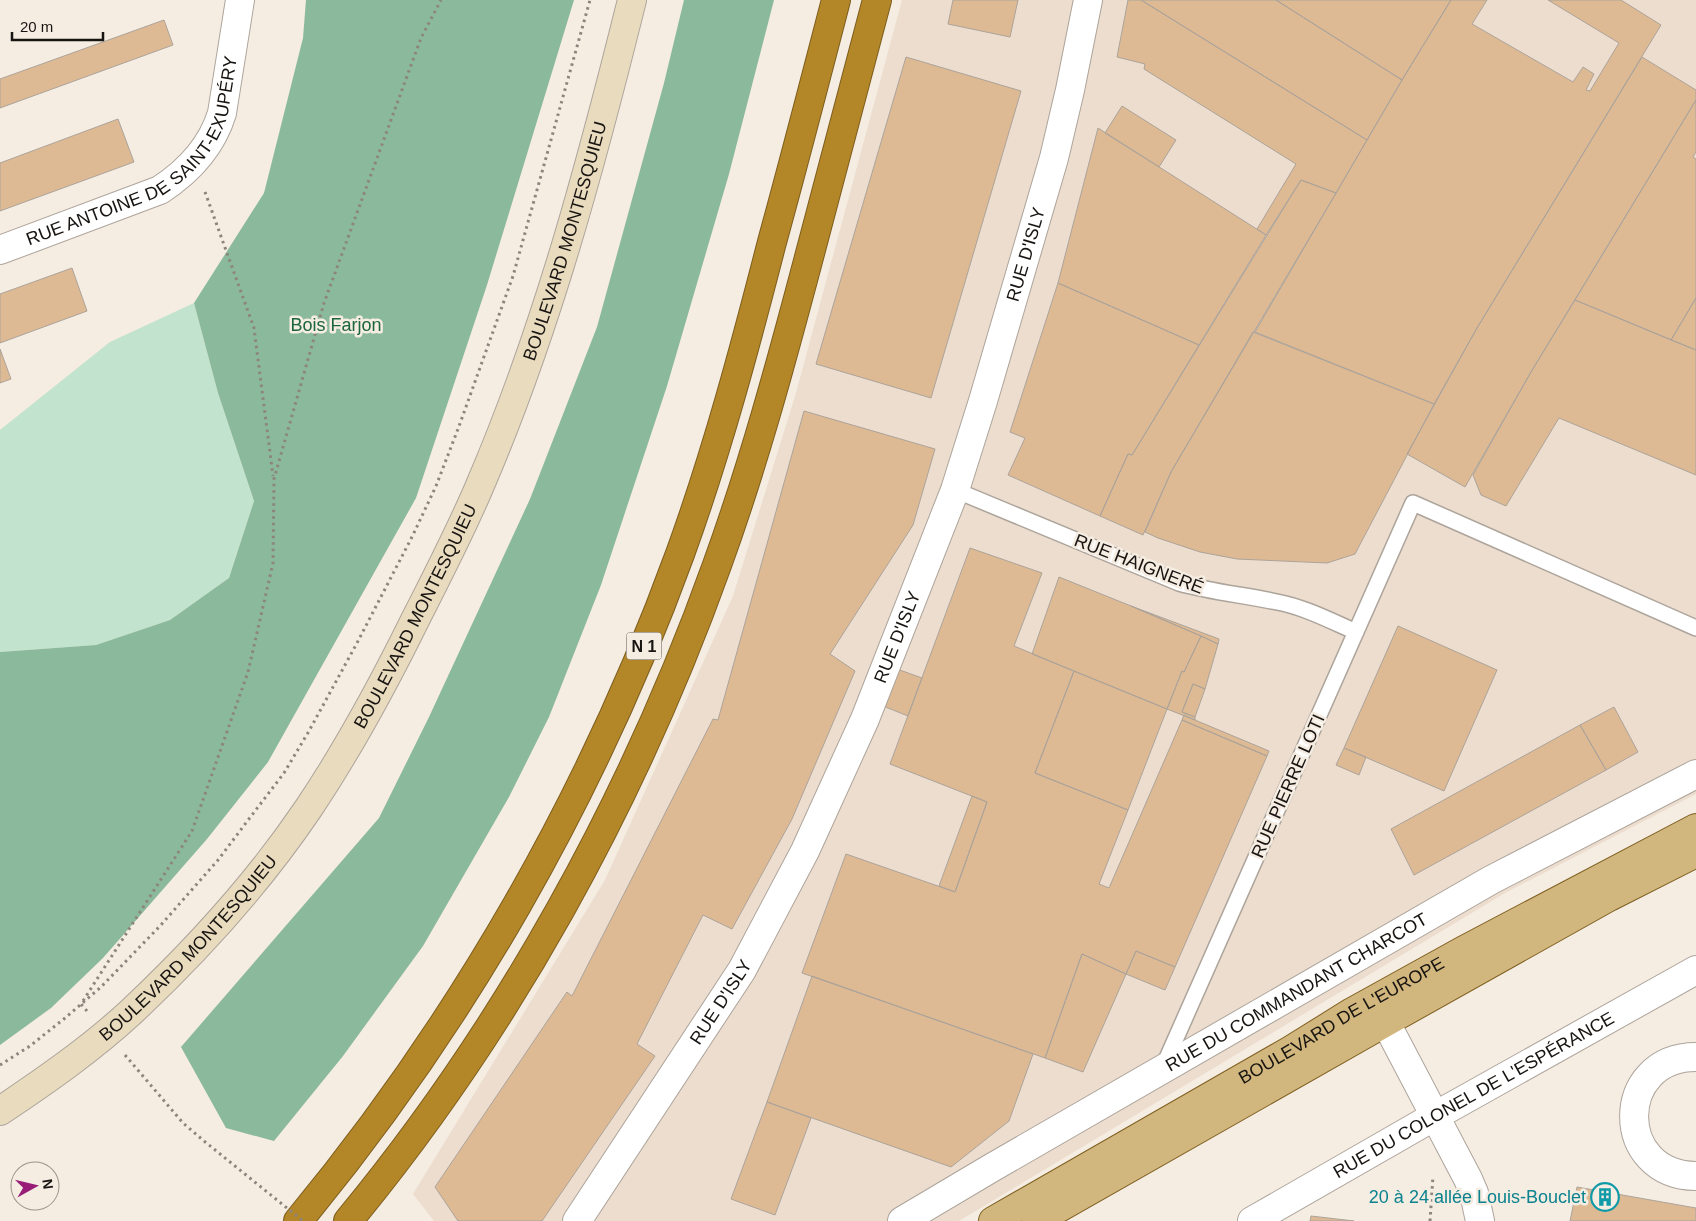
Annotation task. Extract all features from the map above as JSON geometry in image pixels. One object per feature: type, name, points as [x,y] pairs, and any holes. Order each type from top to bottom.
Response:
[{"type":"highway","name":"N 1","points":[[298,1221],[350,1156],[411,1073],[506,926],[584,780],[613,718],[678,561],[718,439],[757,303],[836,0]]},
{"type":"highway","name":"N 1","points":[[348,1221],[429,1116],[481,1040],[512,990],[584,867],[625,785],[662,704],[717,567],[762,428],[802,285],[877,0]]},
{"type":"main road","name":"BOULEVARD MONTESQUIEU","points":[[0,1111],[55,1073],[106,1034],[130,1014],[190,954],[272,858],[307,810],[361,723],[444,564],[479,488],[503,428],[537,333],[578,202],[632,0]]},
{"type":"main road","name":"BOULEVARD DE L'EUROPE","points":[[1036,1221],[1380,1011],[1464,950],[1696,828]]},
{"type":"main road","name":"BOULEVARD DE L'EUROPE","points":[[993,1221],[1291,1050],[1380,1011],[1696,853]]},
{"type":"street","name":"RUE ANTOINE DE SAINT-EXUPÉRY","points":[[0,250],[160,190],[194,163],[212,138],[222,113],[240,0]]},
{"type":"street","name":"RUE D'ISLY","points":[[577,1221],[722,1002],[767,924],[821,817],[865,719],[955,490],[984,401],[1048,182],[1070,90],[1088,0]]},
{"type":"street","name":"RUE DU COMMANDANT CHARCOT","points":[[902,1221],[1491,880],[1696,774]]},
{"type":"street","name":"RUE DU COLONEL DE L'ESPÉRANCE","points":[[1252,1221],[1696,970]]},
{"type":"street","points":[[1380,1011],[1474,1193],[1480,1221]]},
{"type":"street","points":[[1696,1057],[1680,1058],[1656,1070],[1644,1082],[1636,1099],[1634,1116],[1639,1142],[1656,1163],[1671,1172],[1696,1176]]},
{"type":"lane","name":"RUE HAIGNERÉ","points":[[955,490],[1179,583],[1205,590],[1278,602],[1356,632]]},
{"type":"lane","name":"RUE PIERRE LOTI","points":[[1163,1069],[1413,503],[1696,628]]},
{"type":"path","points":[[274,479],[324,302],[421,38],[441,0]]},
{"type":"path","points":[[0,1065],[30,1046],[101,987],[166,920],[218,860],[284,772],[309,731],[413,535],[447,458],[506,298],[530,219],[590,0]]},
{"type":"path","points":[[81,1004],[192,831],[248,672],[273,563],[274,479],[254,328],[194,163]]},
{"type":"path","points":[[106,1034],[184,1123],[303,1221]]},
{"type":"shaded area","points":[[902,0],[1696,0],[1696,794],[1505,893],[959,1221],[434,1221],[413,1194],[605,880],[733,596],[796,393]]},
{"type":"green space","name":"Bois Farjon","points":[[306,0],[574,0],[487,285],[416,498],[268,762],[207,839],[103,958],[51,1008],[0,1045],[0,652],[96,645],[170,620],[229,578],[254,501],[218,393],[194,303],[264,193],[303,38]]},
{"type":"green space","points":[[684,0],[774,0],[729,174],[667,386],[601,585],[549,717],[509,797],[423,946],[343,1056],[274,1141],[226,1128],[181,1047],[379,818],[429,717],[530,499],[597,327],[664,83]]},
{"type":"green space","points":[[194,303],[218,393],[254,501],[229,578],[170,620],[96,645],[0,652],[0,430],[110,342]]},
{"type":"building","points":[[953,0],[1018,0],[1010,37],[948,24]]},
{"type":"building","points":[[1128,0],[1141,0],[1367,140],[1336,193],[1301,180],[1266,235],[1257,229],[1296,164],[1144,69],[1145,64],[1117,57]]},
{"type":"building","points":[[1141,0],[1276,0],[1402,80],[1367,140]]},
{"type":"building","points":[[1276,0],[1451,0],[1402,80]]},
{"type":"building","points":[[1451,0],[1487,0],[1472,24],[1573,82],[1583,67],[1594,74],[1586,90],[1590,91],[1619,43],[1548,0],[1621,0],[1661,25],[1477,328],[1434,404],[1255,332],[1402,80]]},
{"type":"building","points":[[164,20],[173,45],[0,108],[0,79]]},
{"type":"building","points":[[906,57],[1021,91],[931,398],[816,364]]},
{"type":"building","points":[[1642,57],[1696,90],[1696,100],[1531,372],[1465,487],[1407,454],[1477,328]]},
{"type":"building","points":[[1696,100],[1696,152],[1693,157],[1696,159],[1696,298],[1671,340],[1575,300]]},
{"type":"building","points":[[1122,106],[1176,140],[1159,167],[1105,133]]},
{"type":"building","points":[[118,119],[134,162],[0,211],[0,163]]},
{"type":"building","points":[[1098,128],[1266,235],[1199,345],[1058,283]]},
{"type":"building","points":[[1301,180],[1336,193],[1171,472],[1143,535],[1100,516],[1128,454],[1132,455]]},
{"type":"building","points":[[72,268],[87,311],[0,343],[0,294]]},
{"type":"building","points":[[1058,283],[1199,345],[1132,455],[1128,454],[1100,516],[1008,475],[1025,438],[1010,432]]},
{"type":"building","points":[[1696,298],[1696,350],[1671,340]]},
{"type":"building","points":[[1575,300],[1696,350],[1696,475],[1559,418],[1506,506],[1481,495],[1473,475],[1531,372]]},
{"type":"building","points":[[1253,332],[1434,404],[1355,554],[1327,563],[1237,559],[1200,552],[1145,532],[1171,472]]},
{"type":"building","points":[[0,349],[11,379],[0,383]]},
{"type":"building","points":[[804,411],[935,449],[913,525],[830,654],[855,671],[792,819],[732,929],[703,915],[637,1044],[655,1056],[542,1221],[458,1221],[435,1187],[567,992],[572,996],[713,719],[718,720]]},
{"type":"building","points":[[970,548],[1042,573],[1014,646],[1074,671],[1035,773],[1128,810],[1099,884],[1109,888],[1182,720],[1267,756],[1175,967],[1136,951],[1126,974],[1082,954],[1045,1058],[802,973],[846,854],[955,892],[987,802],[890,764]]},
{"type":"building","points":[[1059,577],[1201,636],[1184,672],[1182,671],[1167,709],[1032,654]]},
{"type":"building","points":[[1131,606],[1219,639],[1218,644],[1201,636]]},
{"type":"building","points":[[1398,626],[1497,670],[1444,791],[1344,748]]},
{"type":"building","points":[[1201,636],[1218,644],[1205,689],[1193,684],[1182,712],[1195,717],[1195,720],[1167,709],[1182,671],[1184,672]]},
{"type":"building","points":[[897,669],[922,678],[908,716],[883,706]]},
{"type":"building","points":[[1074,671],[1167,709],[1128,810],[1035,773]]},
{"type":"building","points":[[1193,684],[1205,689],[1195,717],[1182,712]]},
{"type":"building","points":[[1614,707],[1638,752],[1606,770],[1580,725]]},
{"type":"building","points":[[1184,715],[1269,751],[1267,756],[1182,720]]},
{"type":"building","points":[[1580,725],[1606,770],[1414,875],[1391,829]]},
{"type":"building","points":[[1344,748],[1366,757],[1359,775],[1336,765]]},
{"type":"building","points":[[972,796],[987,802],[955,892],[939,886]]},
{"type":"building","points":[[1136,951],[1175,967],[1165,990],[1126,974]]},
{"type":"building","points":[[1082,954],[1126,974],[1083,1072],[1045,1058]]},
{"type":"building","points":[[812,976],[1033,1054],[1009,1121],[951,1167],[767,1102]]},
{"type":"building","points":[[767,1102],[811,1118],[775,1215],[731,1199]]},
{"type":"building","name":"20 à 24 allée Louis-Bouclet","points":[[1577,1187],[1696,1208],[1696,1221],[1570,1221]]},
{"type":"building","points":[[1311,1216],[1354,1221],[1310,1221]]},
{"type":"place","name":"20 à 24 allée Louis-Bouclet","points":[[1605,1197]]}]
